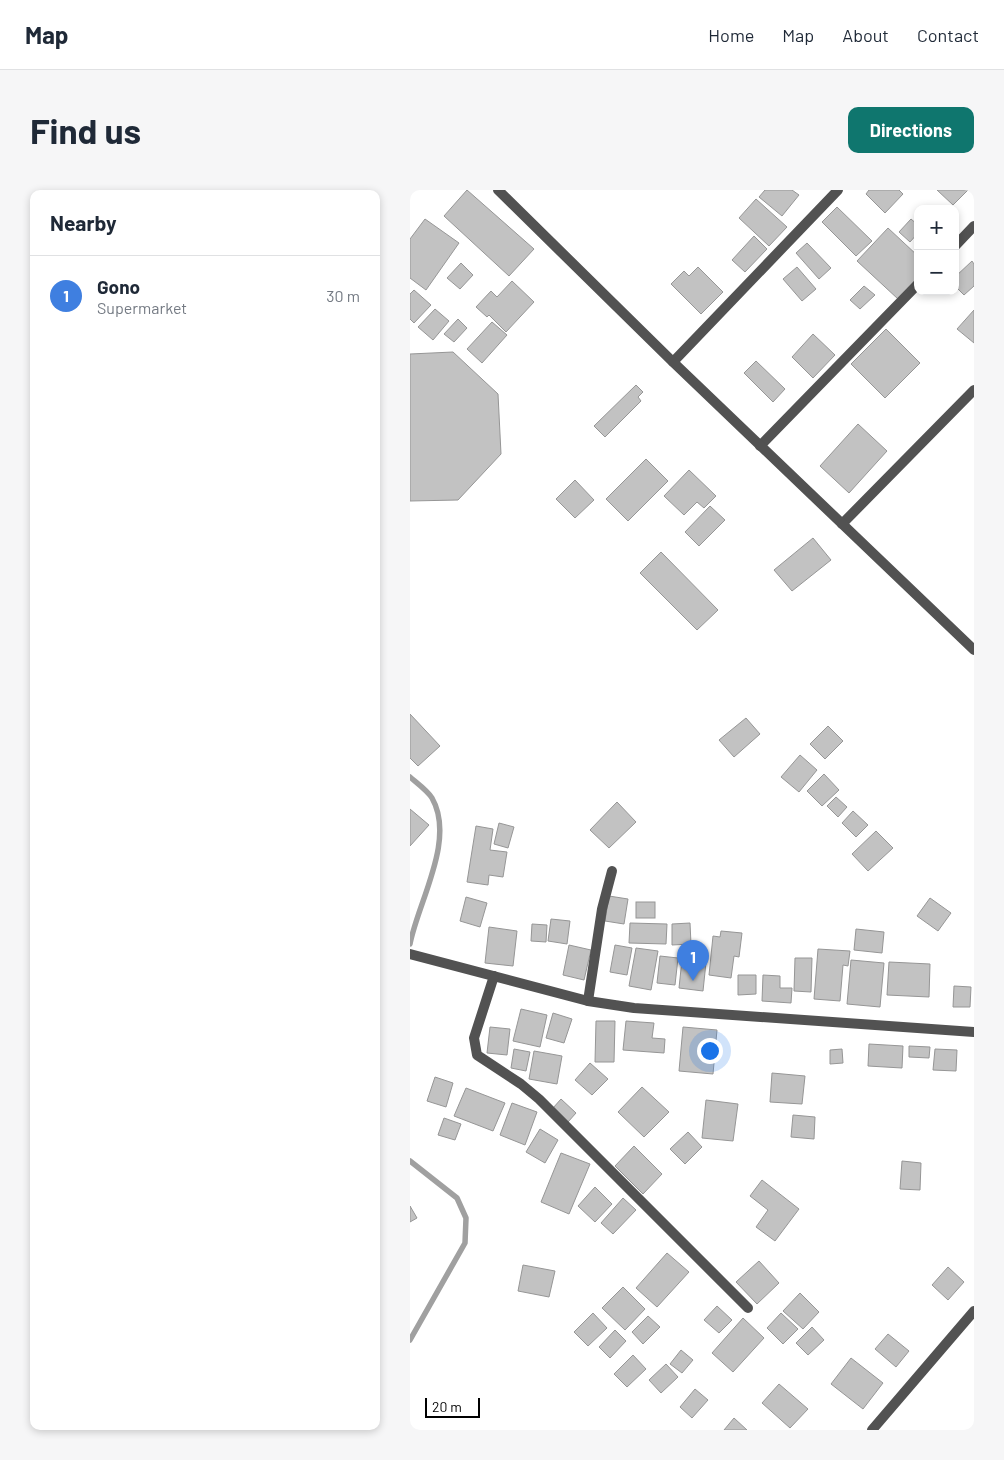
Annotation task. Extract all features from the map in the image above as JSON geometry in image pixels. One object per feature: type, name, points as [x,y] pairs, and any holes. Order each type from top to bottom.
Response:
[{"type":"street","points":[[498,190],[673,362],[974,650]]},
{"type":"street","points":[[673,362],[838,190]]},
{"type":"street","points":[[959,242],[974,226]]},
{"type":"street","points":[[760,446],[914,288]]},
{"type":"street","points":[[842,524],[974,390]]},
{"type":"street","points":[[588,1002],[602,909],[612,871]]},
{"type":"street","points":[[412,954],[588,1002],[684,1012],[974,1032]]},
{"type":"street","points":[[494,976],[474,1038],[477,1055],[521,1084],[539,1099],[748,1308]]},
{"type":"street","points":[[872,1430],[974,1311]]},
{"type":"building","points":[[467,190],[534,249],[509,276],[444,216]]},
{"type":"building","points":[[765,190],[792,190],[799,195],[782,216],[759,197]]},
{"type":"building","points":[[869,190],[899,190],[903,194],[885,213],[866,194]]},
{"type":"building","points":[[937,190],[968,190],[953,205]]},
{"type":"building","points":[[756,199],[787,227],[769,246],[739,218]]},
{"type":"building","points":[[837,207],[872,241],[856,256],[822,222]]},
{"type":"building","points":[[425,219],[459,243],[426,290],[410,278],[410,239]]},
{"type":"building","points":[[911,219],[914,222],[914,238],[910,242],[899,232]]},
{"type":"building","points":[[888,228],[914,252],[914,282],[898,299],[857,261]]},
{"type":"building","points":[[754,236],[767,249],[745,272],[732,260]]},
{"type":"building","points":[[807,243],[831,268],[819,279],[796,253]]},
{"type":"building","points":[[972,261],[974,264],[974,286],[964,295],[959,290],[959,273]]},
{"type":"building","points":[[461,263],[473,275],[460,289],[447,278]]},
{"type":"building","points":[[698,267],[723,292],[701,314],[671,284],[684,271],[689,276]]},
{"type":"building","points":[[797,267],[816,289],[802,301],[783,279]]},
{"type":"building","points":[[512,281],[534,302],[506,332],[489,315],[487,317],[476,307],[491,291],[497,297]]},
{"type":"building","points":[[864,286],[875,295],[860,309],[850,300]]},
{"type":"building","points":[[414,290],[431,305],[414,323],[410,319],[410,294]]},
{"type":"building","points":[[435,309],[449,321],[433,340],[418,327]]},
{"type":"building","points":[[974,310],[974,343],[957,329]]},
{"type":"building","points":[[458,319],[467,328],[454,342],[444,334]]},
{"type":"building","points":[[492,322],[507,335],[482,363],[467,349]]},
{"type":"building","points":[[886,329],[920,363],[885,398],[851,364]]},
{"type":"building","points":[[813,334],[835,355],[813,378],[792,357]]},
{"type":"building","points":[[453,352],[498,394],[501,454],[458,500],[410,501],[410,354]]},
{"type":"building","points":[[756,361],[785,389],[773,402],[744,373]]},
{"type":"building","points":[[636,385],[643,392],[638,397],[641,401],[605,437],[594,426]]},
{"type":"building","points":[[858,424],[887,451],[849,493],[820,466]]},
{"type":"building","points":[[646,459],[668,481],[628,521],[606,499]]},
{"type":"building","points":[[689,470],[716,496],[704,508],[697,502],[684,515],[664,496]]},
{"type":"building","points":[[575,480],[594,500],[575,518],[556,499]]},
{"type":"building","points":[[710,506],[725,520],[699,546],[685,532]]},
{"type":"building","points":[[813,538],[831,560],[792,591],[774,570]]},
{"type":"building","points":[[661,552],[718,610],[697,630],[640,573]]},
{"type":"building","points":[[410,714],[440,746],[418,766],[410,758]]},
{"type":"building","points":[[746,718],[760,734],[734,757],[719,740]]},
{"type":"building","points":[[828,726],[843,741],[825,759],[810,744]]},
{"type":"building","points":[[800,755],[817,770],[799,792],[781,777]]},
{"type":"building","points":[[824,774],[839,790],[822,806],[807,791]]},
{"type":"building","points":[[836,797],[847,807],[838,817],[827,806]]},
{"type":"building","points":[[617,802],[636,822],[609,848],[590,830]]},
{"type":"building","points":[[410,809],[429,825],[410,846]]},
{"type":"building","points":[[853,811],[868,825],[856,837],[842,823]]},
{"type":"building","points":[[499,823],[514,827],[508,848],[494,844]]},
{"type":"building","points":[[476,826],[493,829],[490,850],[507,852],[503,877],[489,875],[488,885],[467,882]]},
{"type":"building","points":[[876,831],[893,848],[868,871],[852,854]]},
{"type":"building","points":[[609,896],[628,899],[624,924],[605,921]]},
{"type":"building","points":[[466,897],[487,903],[480,927],[460,921]]},
{"type":"building","points":[[930,898],[951,913],[938,931],[917,916]]},
{"type":"building","points":[[636,902],[655,902],[655,918],[636,918]]},
{"type":"building","points":[[551,919],[570,921],[567,944],[548,941]]},
{"type":"building","points":[[630,923],[667,924],[666,944],[629,943]]},
{"type":"building","points":[[690,923],[691,944],[672,945],[672,924]]},
{"type":"building","points":[[532,924],[547,925],[546,942],[531,941]]},
{"type":"building","points":[[489,927],[517,931],[513,966],[485,963]]},
{"type":"building","points":[[856,929],[884,932],[882,953],[854,950]]},
{"type":"building","points":[[721,931],[742,933],[739,957],[734,956],[731,978],[709,975],[713,936],[720,937]]},
{"type":"building","points":[[569,945],[591,950],[584,980],[563,975]]},
{"type":"building","points":[[615,945],[632,948],[627,975],[610,972]]},
{"type":"building","points":[[636,948],[658,951],[651,990],[629,986]]},
{"type":"building","points":[[818,949],[850,951],[848,966],[843,965],[840,1001],[814,999]]},
{"type":"building","points":[[683,950],[707,953],[703,991],[679,988]]},
{"type":"building","points":[[660,956],[678,958],[675,985],[657,983]]},
{"type":"building","points":[[795,958],[812,958],[811,992],[794,991]]},
{"type":"building","points":[[851,960],[884,963],[880,1007],[847,1004]]},
{"type":"building","points":[[889,962],[930,964],[929,997],[887,995]]},
{"type":"building","points":[[738,975],[756,975],[756,994],[738,995]]},
{"type":"building","points":[[763,975],[780,976],[780,988],[792,988],[791,1003],[762,1001]]},
{"type":"building","points":[[954,986],[971,987],[970,1007],[953,1007]]},
{"type":"building","points":[[521,1009],[547,1015],[540,1047],[513,1041]]},
{"type":"building","points":[[553,1013],[572,1019],[564,1043],[546,1038]]},
{"type":"building","points":[[596,1021],[615,1021],[614,1062],[595,1062]]},
{"type":"building","points":[[626,1021],[654,1023],[652,1038],[665,1039],[664,1053],[623,1050]]},
{"type":"building","points":[[490,1027],[510,1029],[507,1055],[487,1053]]},
{"type":"building","points":[[683,1027],[717,1030],[713,1074],[679,1071]]},
{"type":"building","points":[[869,1044],[903,1046],[902,1068],[868,1066]]},
{"type":"building","points":[[909,1046],[930,1047],[929,1058],[909,1057]]},
{"type":"building","points":[[514,1049],[530,1052],[526,1071],[511,1068]]},
{"type":"building","points":[[842,1049],[843,1063],[830,1064],[830,1050]]},
{"type":"building","points":[[935,1049],[957,1050],[956,1071],[933,1070]]},
{"type":"building","points":[[534,1051],[562,1056],[557,1084],[529,1079]]},
{"type":"building","points":[[590,1063],[608,1079],[592,1095],[575,1080]]},
{"type":"building","points":[[772,1073],[805,1076],[802,1104],[770,1102]]},
{"type":"building","points":[[435,1077],[453,1083],[446,1107],[427,1101]]},
{"type":"building","points":[[642,1087],[669,1112],[644,1137],[618,1112]]},
{"type":"building","points":[[466,1088],[505,1103],[493,1131],[454,1116]]},
{"type":"building","points":[[561,1099],[576,1113],[568,1122],[553,1108]]},
{"type":"building","points":[[706,1100],[738,1104],[733,1141],[702,1138]]},
{"type":"building","points":[[512,1103],[537,1112],[525,1145],[500,1135]]},
{"type":"building","points":[[793,1115],[815,1117],[814,1139],[791,1137]]},
{"type":"building","points":[[444,1118],[461,1124],[455,1140],[438,1135]]},
{"type":"building","points":[[540,1129],[558,1140],[545,1163],[526,1152]]},
{"type":"building","points":[[688,1132],[702,1147],[685,1164],[670,1149]]},
{"type":"building","points":[[634,1146],[662,1174],[643,1194],[615,1166]]},
{"type":"building","points":[[561,1153],[590,1164],[569,1214],[541,1202]]},
{"type":"building","points":[[902,1161],[921,1163],[920,1190],[900,1189]]},
{"type":"building","points":[[762,1180],[799,1209],[775,1241],[756,1227],[768,1210],[750,1196]]},
{"type":"building","points":[[595,1187],[612,1204],[595,1222],[578,1206]]},
{"type":"building","points":[[623,1198],[636,1210],[613,1234],[601,1223]]},
{"type":"building","points":[[410,1206],[417,1218],[410,1222]]},
{"type":"building","points":[[667,1253],[689,1272],[657,1307],[636,1288]]},
{"type":"building","points":[[759,1261],[779,1283],[757,1304],[736,1282]]},
{"type":"building","points":[[523,1265],[555,1271],[549,1297],[518,1291]]},
{"type":"building","points":[[948,1267],[964,1282],[948,1300],[932,1285]]},
{"type":"building","points":[[623,1287],[645,1309],[625,1330],[602,1308]]},
{"type":"building","points":[[800,1293],[819,1312],[803,1329],[783,1311]]},
{"type":"building","points":[[717,1306],[732,1320],[719,1333],[704,1320]]},
{"type":"building","points":[[593,1313],[607,1328],[588,1346],[574,1332]]},
{"type":"building","points":[[781,1313],[798,1329],[783,1344],[767,1328]]},
{"type":"building","points":[[648,1316],[660,1327],[643,1344],[632,1332]]},
{"type":"building","points":[[743,1318],[764,1338],[733,1372],[712,1353]]},
{"type":"building","points":[[812,1327],[824,1340],[808,1355],[796,1343]]},
{"type":"building","points":[[615,1330],[626,1341],[610,1358],[599,1347]]},
{"type":"building","points":[[888,1334],[909,1351],[896,1367],[875,1349]]},
{"type":"building","points":[[681,1350],[693,1360],[682,1373],[670,1364]]},
{"type":"building","points":[[633,1355],[646,1369],[627,1387],[614,1374]]},
{"type":"building","points":[[851,1358],[883,1383],[863,1409],[831,1384]]},
{"type":"building","points":[[666,1364],[678,1377],[661,1393],[649,1380]]},
{"type":"building","points":[[779,1384],[808,1409],[790,1428],[762,1403]]},
{"type":"building","points":[[695,1389],[708,1400],[692,1418],[680,1407]]},
{"type":"building","points":[[734,1418],[747,1430],[724,1430]]},
{"type":"waterway","points":[[410,777],[432,798],[438,815],[440,833],[433,871],[410,944]]},
{"type":"waterway","points":[[410,1161],[457,1198],[466,1218],[465,1243],[410,1340]]},
{"type":"place","name":"Gono","points":[[693,981]]}]
